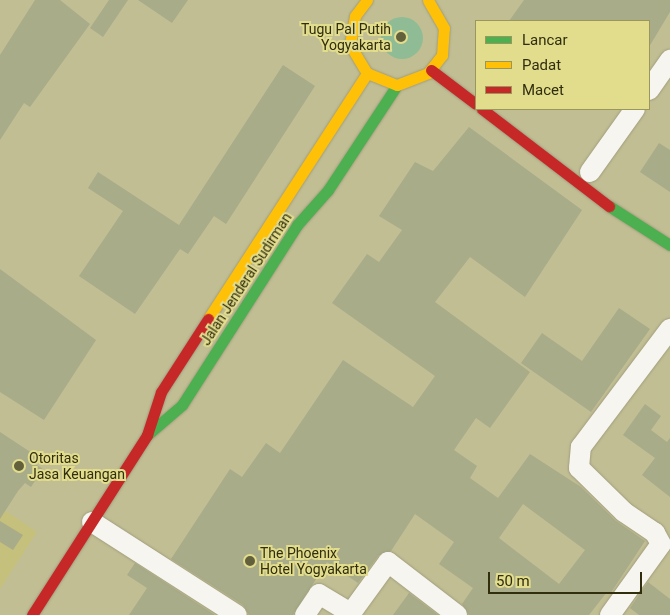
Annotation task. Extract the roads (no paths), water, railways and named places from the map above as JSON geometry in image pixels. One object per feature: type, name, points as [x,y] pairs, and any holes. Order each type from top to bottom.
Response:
[{"type":"main road","points":[[366,0],[350,30],[356,61],[367,74],[397,84],[414,82],[431,70],[442,55],[444,28],[433,2]]},
{"type":"main road","points":[[442,55],[454,65]]},
{"type":"main road","points":[[431,70],[475,103]]},
{"type":"main road","name":"Jalan Jenderal Sudirman","points":[[148,435],[161,392],[367,74]]},
{"type":"main road","name":"Jalan Jenderal Sudirman","points":[[32,615],[148,435],[182,405],[297,225],[328,190],[397,84]]},
{"type":"main road","points":[[483,110],[619,214],[645,226],[670,245]]},
{"type":"main road","points":[[628,202],[645,226]]},
{"type":"main road","points":[[240,268],[261,282]]},
{"type":"street","points":[[650,89],[670,60]]},
{"type":"street","points":[[590,172],[634,110]]},
{"type":"street","points":[[610,615],[661,544],[655,533],[624,512],[579,468],[581,446],[670,329]]},
{"type":"street","points":[[92,522],[237,615]]},
{"type":"street","points":[[305,615],[319,594],[352,614],[388,562],[457,615]]},
{"type":"place","name":"Tugu Pal Putih Yogyakarta","points":[[401,37]]},
{"type":"place","name":"Otoritas Jasa Keuangan","points":[[19,466]]},
{"type":"place","name":"The Phoenix Hotel Yogyakarta","points":[[250,561]]}]
